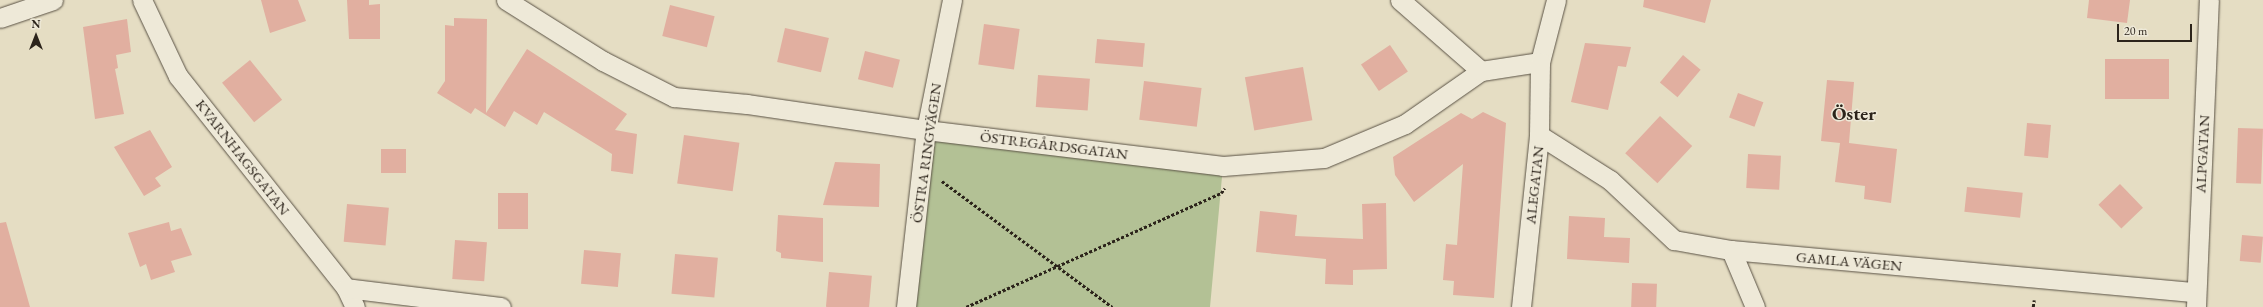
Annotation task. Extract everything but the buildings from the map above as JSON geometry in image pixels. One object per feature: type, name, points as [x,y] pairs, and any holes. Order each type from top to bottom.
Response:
[{"type":"street","points":[[0,18],[53,0]]},
{"type":"street","name":"KVARNHAGSGATAN","points":[[142,0],[178,76],[346,288],[355,307]]},
{"type":"street","name":"ÖSTREGÅRDSGATAN","points":[[506,0],[603,61],[674,97],[747,104],[926,130],[1223,166],[1324,158],[1405,124],[1480,71],[1540,62]]},
{"type":"street","name":"ÖSTRA RINGVÄGEN","points":[[906,307],[926,130],[952,0]]},
{"type":"street","points":[[1400,0],[1480,71]]},
{"type":"street","points":[[1540,62],[1556,0]]},
{"type":"street","name":"ALPGATAN","points":[[2196,299],[2209,0]]},
{"type":"street","name":"ALEGATAN","points":[[1521,307],[1539,135],[1540,62]]},
{"type":"street","name":"GAMLA VÄGEN","points":[[1539,135],[1610,180],[1674,240],[1731,250],[2196,299]]},
{"type":"street","points":[[1731,250],[1755,307]]},
{"type":"street","points":[[346,288],[501,307]]},
{"type":"path","points":[[966,307],[1056,265],[1221,193],[1241,165]]},
{"type":"path","points":[[922,166],[1112,307]]},
{"type":"green space","points":[[926,130],[1223,166],[1210,307],[906,307]]},
{"type":"district","name":"Öster","points":[[1854,114]]}]
